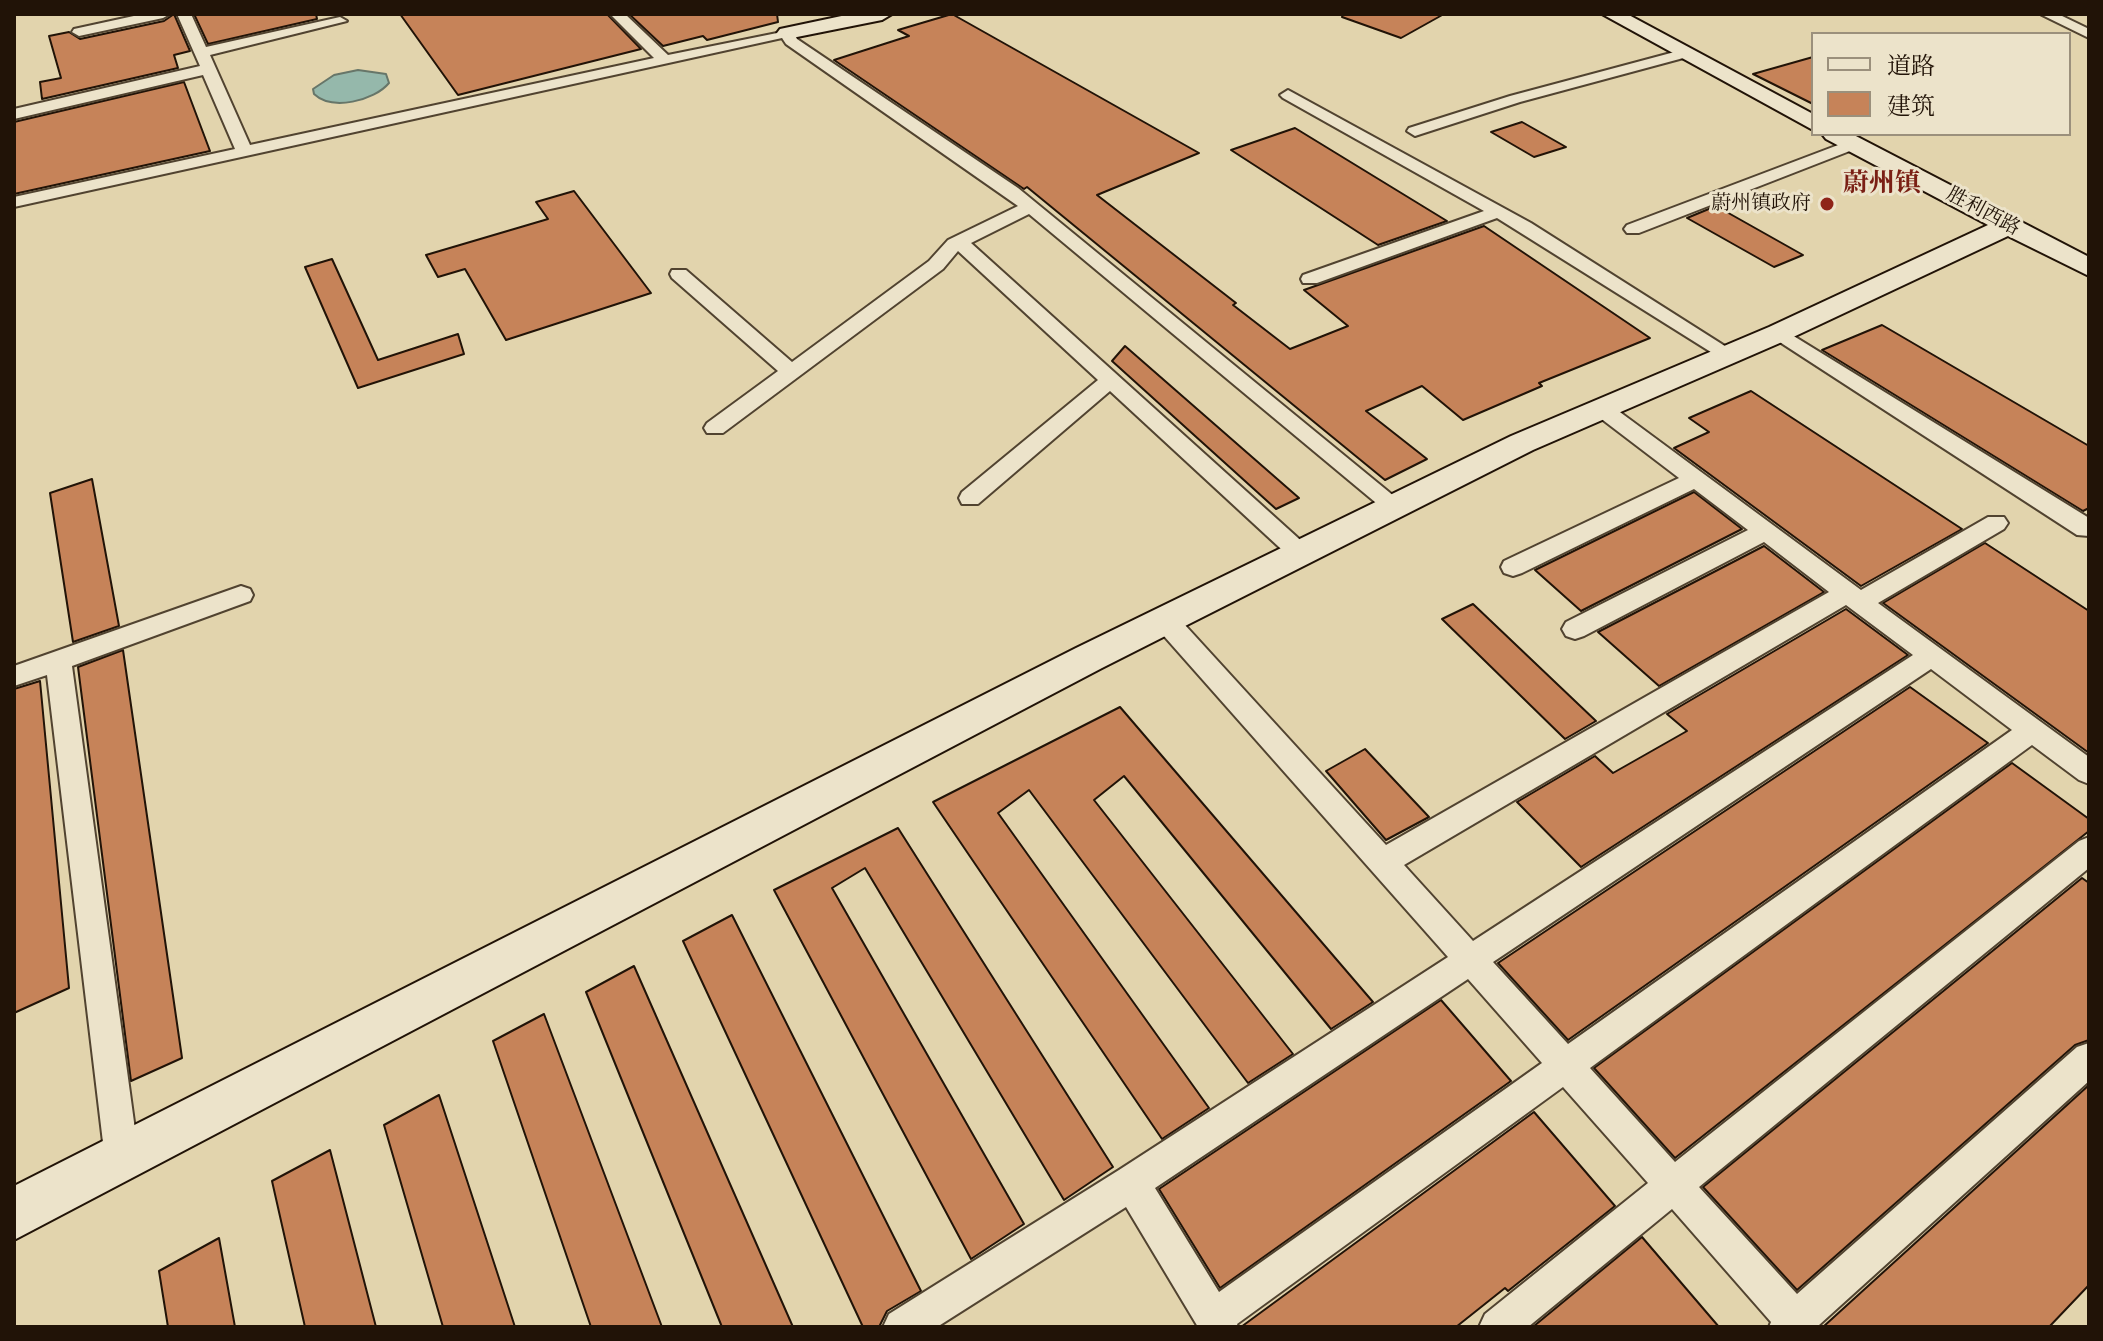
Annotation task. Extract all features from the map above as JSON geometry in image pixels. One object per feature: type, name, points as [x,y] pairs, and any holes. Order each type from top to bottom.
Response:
[{"type":"street","points":[[79,32],[163,14]]},
{"type":"street","points":[[184,14],[245,152]]},
{"type":"street","points":[[617,14],[665,60]]},
{"type":"street","points":[[14,202],[852,17],[882,14]]},
{"type":"street","points":[[1612,14],[1811,122]]},
{"type":"street","points":[[2047,14],[2089,34]]},
{"type":"street","points":[[201,53],[340,21]]},
{"type":"street","points":[[787,33],[791,41],[1030,207],[1395,506]]},
{"type":"street","points":[[1415,131],[1515,99],[1682,54]]},
{"type":"street","points":[[14,114],[208,69]]},
{"type":"street","points":[[1288,95],[1498,212],[1729,355]]},
{"type":"street","points":[[1633,229],[1844,139]]},
{"type":"street","name":"胜利西路","points":[[1844,139],[2089,268]]},
{"type":"street","points":[[715,428],[936,265],[959,242],[1030,207]]},
{"type":"street","points":[[1310,279],[1498,212]]},
{"type":"street","points":[[14,1214],[1165,620],[1522,443],[1779,333],[2008,226]]},
{"type":"street","points":[[959,242],[1300,553]]},
{"type":"street","points":[[679,274],[791,372]]},
{"type":"street","points":[[1779,333],[2088,529]]},
{"type":"street","points":[[970,498],[1110,380]]},
{"type":"street","points":[[1602,409],[2089,772]]},
{"type":"street","points":[[1513,567],[1695,479]]},
{"type":"street","points":[[1382,862],[1853,598],[1996,523]]},
{"type":"street","points":[[1575,629],[1766,531]]},
{"type":"street","points":[[14,676],[241,595]]},
{"type":"street","points":[[1165,620],[1794,1325],[2089,1059]]},
{"type":"street","points":[[902,1327],[1132,1183],[1932,656]]},
{"type":"street","points":[[58,660],[122,1159]]},
{"type":"street","points":[[1132,1183],[1216,1322],[1565,1066],[2033,730]]},
{"type":"street","points":[[1498,1327],[2089,850]]},
{"type":"shaded area","points":[[358,70],[386,74],[389,83],[373,95],[353,102],[331,102],[314,94],[313,89],[334,75]]},
{"type":"building","points":[[174,14],[190,51],[174,55],[178,68],[42,99],[40,82],[61,78],[49,36],[69,32],[80,39],[164,21]]},
{"type":"building","points":[[194,14],[316,14],[317,19],[208,44]]},
{"type":"building","points":[[400,14],[607,14],[641,49],[458,95]]},
{"type":"building","points":[[629,14],[777,14],[778,22],[707,40],[703,36],[663,46]]},
{"type":"building","points":[[952,14],[1199,153],[1097,195],[1290,349],[1348,326],[1304,290],[1484,226],[1650,338],[1539,383],[1542,386],[1463,420],[1422,386],[1366,411],[1427,459],[1385,480],[1027,187],[1024,189],[834,60],[909,36],[898,30]]},
{"type":"building","points":[[1343,14],[1444,14],[1401,38],[1342,17]]},
{"type":"building","points":[[1811,58],[1811,103],[1753,74]]},
{"type":"building","points":[[184,82],[210,151],[14,194],[14,122]]},
{"type":"building","points":[[1522,122],[1566,147],[1534,157],[1491,132]]},
{"type":"building","points":[[1295,128],[1447,221],[1378,245],[1231,150]]},
{"type":"building","points":[[574,191],[651,293],[506,340],[465,269],[438,277],[426,255],[548,219],[536,202]]},
{"type":"building","points":[[1716,206],[1803,255],[1774,267],[1687,218]]},
{"type":"building","points":[[332,259],[378,360],[458,334],[464,354],[358,388],[305,267]]},
{"type":"building","points":[[1882,325],[2089,446],[2089,508],[2083,511],[1822,350]]},
{"type":"building","points":[[1125,346],[1299,498],[1276,509],[1112,361]]},
{"type":"building","points":[[1751,391],[1962,529],[1861,586],[1674,448],[1709,432],[1689,418]]},
{"type":"building","points":[[92,479],[119,626],[73,642],[50,493]]},
{"type":"building","points":[[1694,492],[1742,529],[1581,611],[1535,570]]},
{"type":"building","points":[[1985,543],[2089,611],[2089,753],[1883,603]]},
{"type":"building","points":[[1764,546],[1824,592],[1659,686],[1598,632]]},
{"type":"building","points":[[1473,604],[1596,721],[1565,739],[1442,619]]},
{"type":"building","points":[[1846,609],[1908,655],[1581,867],[1517,802],[1595,756],[1613,773],[1687,731],[1667,714]]},
{"type":"building","points":[[123,650],[182,1058],[131,1081],[78,667]]},
{"type":"building","points":[[40,681],[69,988],[14,1013],[14,689]]},
{"type":"building","points":[[1910,687],[1988,743],[1568,1040],[1498,963]]},
{"type":"building","points":[[1120,707],[1373,1002],[1331,1029],[1124,776],[1094,800],[1293,1054],[1248,1083],[1029,790],[998,813],[1209,1108],[1162,1139],[933,802]]},
{"type":"building","points":[[1365,749],[1429,817],[1386,840],[1326,771]]},
{"type":"building","points":[[2012,763],[2089,819],[2089,831],[1675,1158],[1594,1068]]},
{"type":"building","points":[[898,828],[1113,1167],[1064,1200],[865,868],[832,888],[1024,1224],[971,1259],[774,890]]},
{"type":"building","points":[[2082,878],[2089,883],[2089,1040],[2075,1045],[1797,1290],[1703,1187]]},
{"type":"building","points":[[732,915],[921,1291],[887,1311],[879,1327],[863,1327],[683,941]]},
{"type":"building","points":[[634,966],[793,1327],[722,1327],[586,992]]},
{"type":"building","points":[[1441,1000],[1511,1081],[1220,1288],[1159,1189]]},
{"type":"building","points":[[544,1014],[662,1327],[591,1327],[493,1041]]},
{"type":"building","points":[[2089,1085],[2089,1285],[2049,1327],[1823,1327]]},
{"type":"building","points":[[439,1095],[515,1327],[443,1327],[384,1125]]},
{"type":"building","points":[[1534,1112],[1615,1206],[1508,1291],[1505,1288],[1456,1327],[1241,1327]]},
{"type":"building","points":[[330,1150],[376,1327],[305,1327],[272,1181]]},
{"type":"building","points":[[1642,1237],[1719,1327],[1534,1326]]},
{"type":"building","points":[[219,1238],[235,1327],[168,1327],[159,1271]]},
{"type":"place","name":"蔚州镇政府","points":[[1827,204]]},
{"type":"district","name":"蔚州镇","points":[[1882,184]]}]
